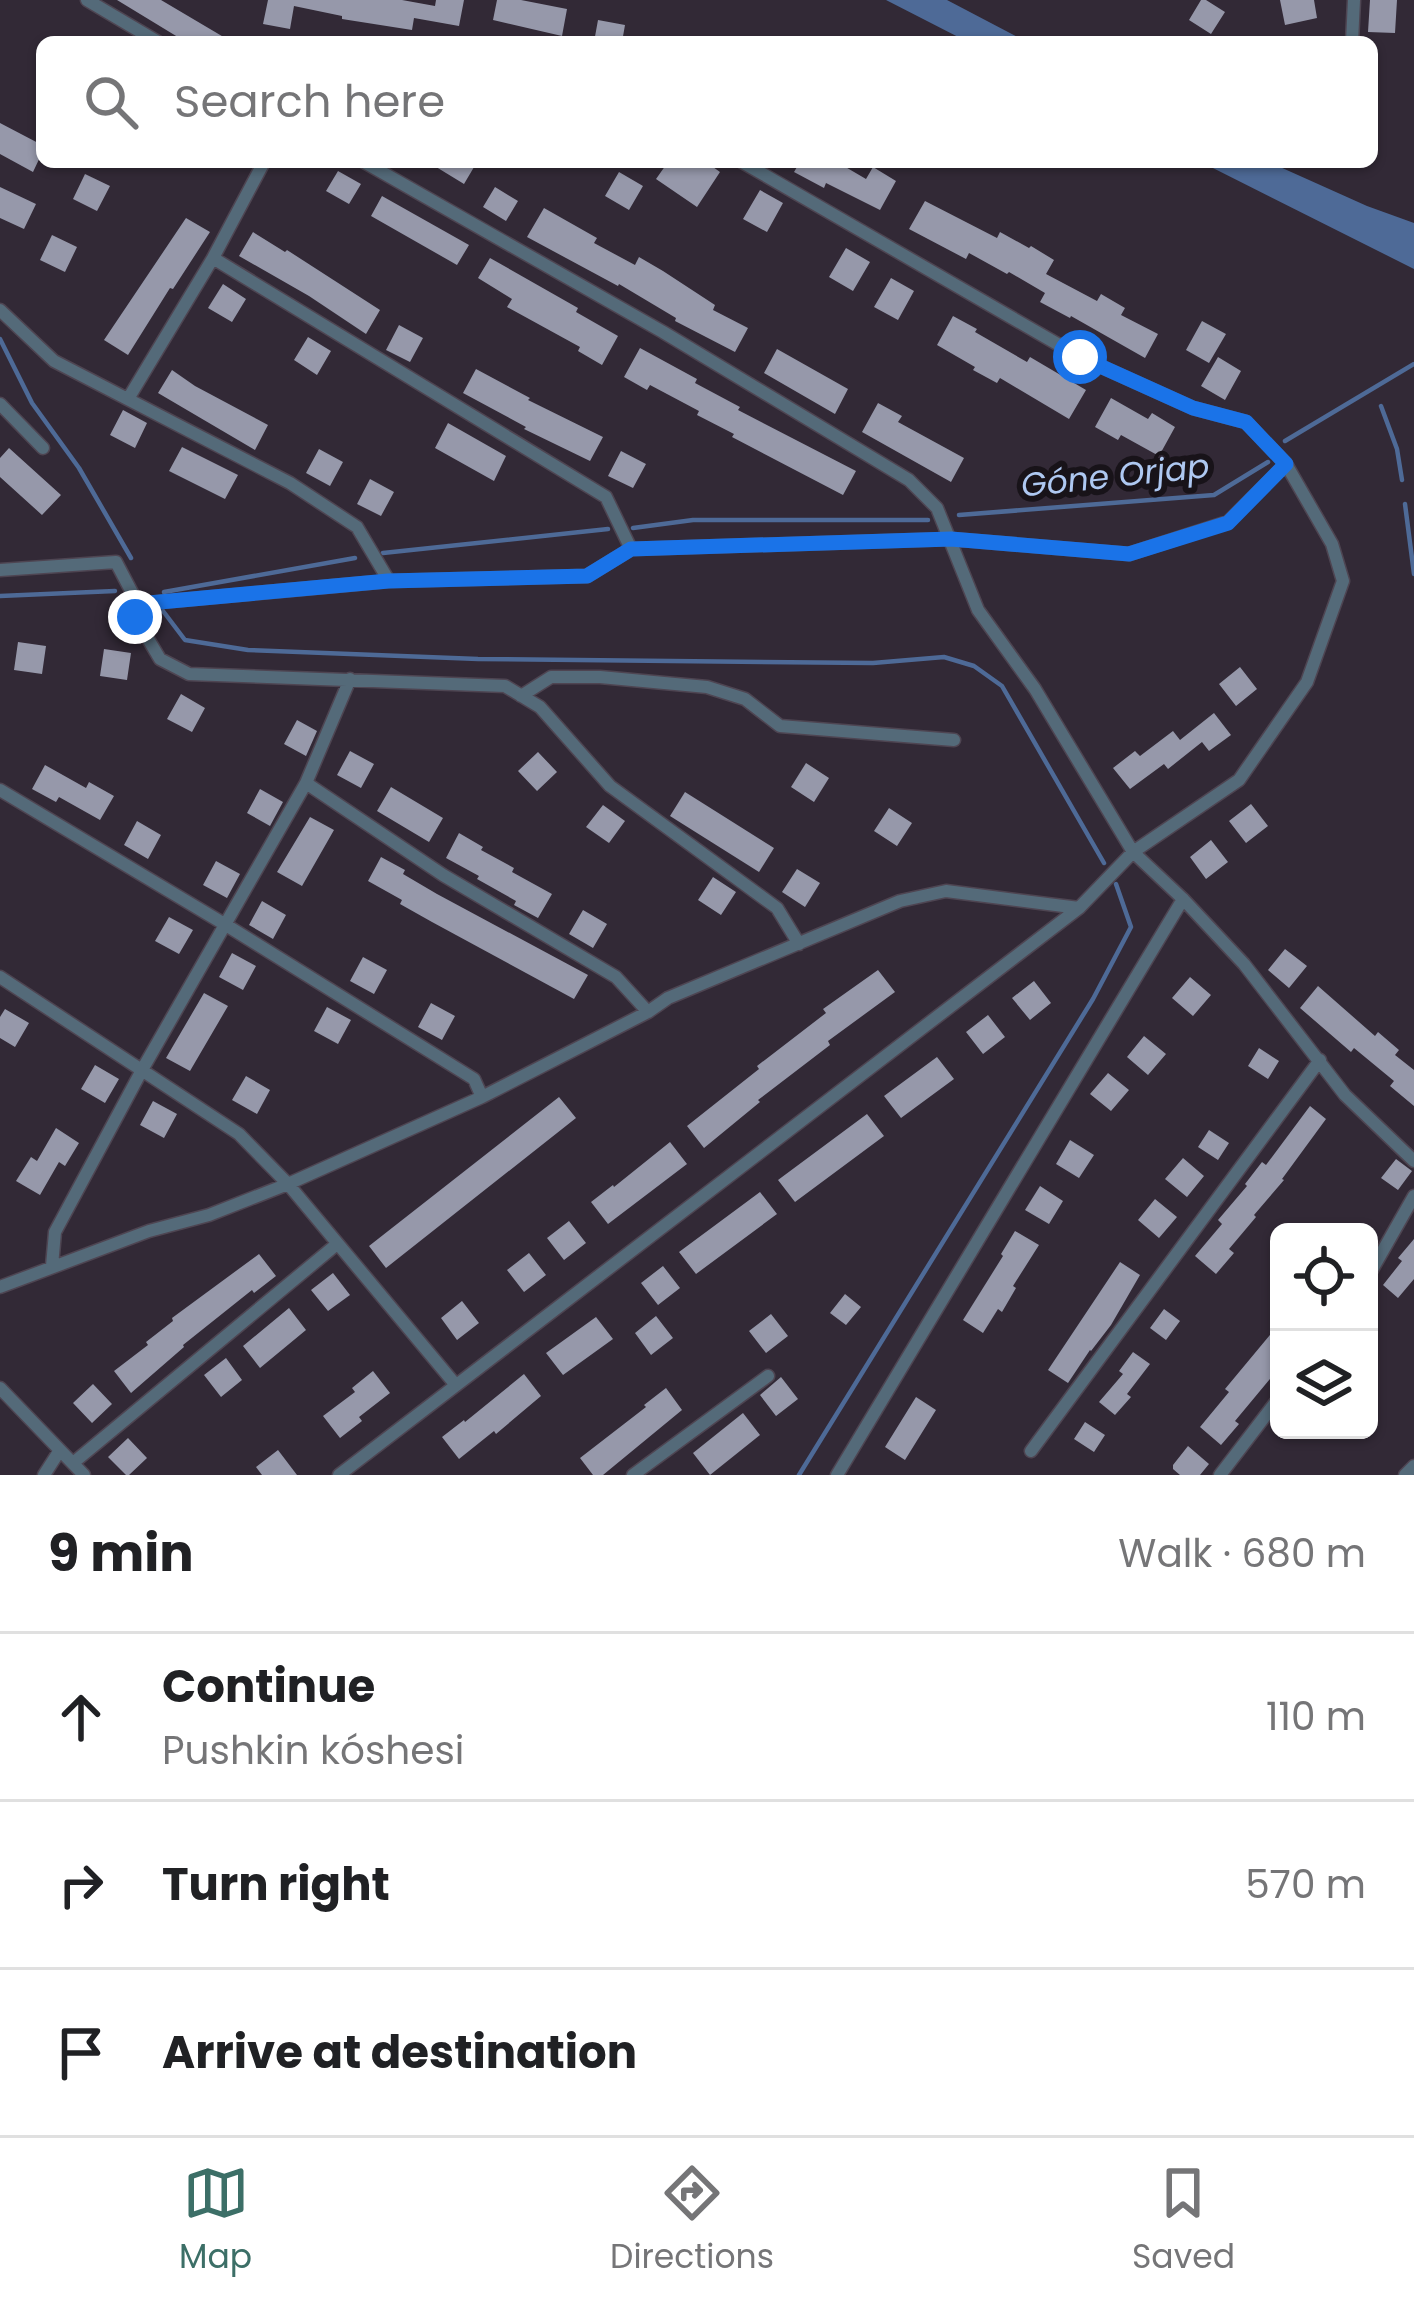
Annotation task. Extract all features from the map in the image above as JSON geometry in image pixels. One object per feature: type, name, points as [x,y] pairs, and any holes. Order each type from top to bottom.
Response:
[{"type":"street","points":[[87,0],[148,36]]},
{"type":"street","points":[[1352,36],[1354,0]]},
{"type":"street","points":[[128,400],[261,168]]},
{"type":"street","points":[[375,168],[663,332],[909,480],[937,508],[978,610],[1035,689],[1132,852],[1244,964],[1345,1095],[1414,1161]]},
{"type":"street","points":[[339,1475],[1078,908],[1132,852],[1239,780],[1307,682],[1343,581],[1332,544],[1286,464],[1246,422],[1193,408],[1080,357],[752,168]]},
{"type":"street","points":[[213,258],[606,497],[631,549]]},
{"type":"street","points":[[0,310],[54,361],[290,484],[357,527],[388,581]]},
{"type":"street","points":[[0,404],[43,448]]},
{"type":"street","points":[[138,604],[388,581],[587,576],[631,549],[951,539],[1129,554],[1228,523],[1286,464]]},
{"type":"street","points":[[0,570],[116,562],[138,604],[135,617],[160,659],[189,674],[505,686],[540,707],[610,787],[777,908],[799,944]]},
{"type":"street","points":[[521,696],[551,677],[707,687],[745,699],[780,726],[954,740]]},
{"type":"street","points":[[52,1266],[55,1232],[306,783],[350,679]]},
{"type":"street","points":[[306,783],[443,875],[616,977],[648,1012]]},
{"type":"street","points":[[0,790],[474,1079],[482,1097]]},
{"type":"street","points":[[0,1287],[288,1184],[482,1097],[668,998],[901,901],[946,891],[1078,908]]},
{"type":"street","points":[[837,1475],[1183,899]]},
{"type":"street","points":[[0,977],[239,1134],[288,1184],[455,1384]]},
{"type":"street","points":[[1031,1450],[1320,1060]]},
{"type":"street","points":[[1378,1259],[1414,1196]]},
{"type":"street","points":[[73,1463],[337,1244]]},
{"type":"street","points":[[633,1475],[768,1376]]},
{"type":"street","points":[[0,1388],[84,1475]]},
{"type":"street","points":[[1220,1475],[1270,1410]]},
{"type":"street","points":[[44,1475],[60,1450]]},
{"type":"street","points":[[1405,1475],[1414,1466]]},
{"type":"water","points":[[886,0],[947,0],[1016,36],[956,36]]},
{"type":"water","points":[[1213,168],[1282,168],[1414,223],[1414,269]]},
{"type":"building","points":[[117,0],[161,0],[222,36],[176,36]]},
{"type":"building","points":[[268,0],[402,0],[435,6],[436,0],[464,0],[459,26],[414,18],[412,30],[294,6],[290,29],[263,24]]},
{"type":"building","points":[[497,0],[567,9],[562,36],[493,20]]},
{"type":"building","points":[[1201,0],[1225,12],[1211,34],[1189,20]]},
{"type":"building","points":[[1280,0],[1314,0],[1317,18],[1285,25]]},
{"type":"building","points":[[1370,0],[1397,0],[1395,33],[1368,32]]},
{"type":"building","points":[[598,20],[625,25],[623,36],[595,36]]},
{"type":"building","points":[[0,123],[36,142],[33,172],[0,154]]},
{"type":"building","points":[[438,168],[473,168],[464,184]]},
{"type":"building","points":[[664,168],[720,172],[697,207],[656,179]]},
{"type":"building","points":[[796,168],[847,168],[866,179],[875,168],[896,181],[880,210],[794,172]]},
{"type":"building","points":[[338,171],[361,184],[349,204],[326,191]]},
{"type":"building","points":[[619,172],[643,186],[629,210],[605,196]]},
{"type":"building","points":[[85,174],[110,186],[97,211],[73,199]]},
{"type":"building","points":[[0,187],[36,204],[24,229],[0,218]]},
{"type":"building","points":[[495,187],[518,201],[506,221],[483,207]]},
{"type":"building","points":[[760,190],[783,203],[767,232],[743,219]]},
{"type":"building","points":[[382,196],[469,245],[457,265],[371,216]]},
{"type":"building","points":[[925,201],[997,238],[1000,232],[1031,246],[1054,260],[1046,274],[1097,301],[1101,294],[1125,308],[1121,315],[1158,334],[1145,358],[1040,302],[1045,293],[1009,272],[969,253],[966,259],[909,229]]},
{"type":"building","points":[[544,208],[635,265],[639,257],[663,271],[715,305],[713,310],[748,328],[735,352],[527,237]]},
{"type":"building","points":[[186,218],[210,232],[128,355],[104,340]]},
{"type":"building","points":[[253,232],[380,310],[366,334],[239,256]]},
{"type":"building","points":[[52,235],[77,247],[65,272],[40,260]]},
{"type":"building","points":[[846,248],[870,262],[853,291],[829,277]]},
{"type":"building","points":[[490,258],[618,336],[602,365],[578,351],[580,347],[507,307],[512,299],[478,278]]},
{"type":"building","points":[[891,278],[914,291],[898,320],[874,307]]},
{"type":"building","points":[[223,284],[246,299],[232,322],[208,308]]},
{"type":"building","points":[[953,316],[1027,362],[1030,357],[1086,390],[1069,419],[1000,378],[997,383],[973,370],[975,367],[937,345]]},
{"type":"building","points":[[1202,321],[1226,334],[1209,363],[1186,350]]},
{"type":"building","points":[[399,325],[423,338],[410,362],[386,350]]},
{"type":"building","points":[[308,337],[331,351],[317,375],[294,360]]},
{"type":"building","points":[[640,348],[697,379],[695,383],[740,407],[738,410],[856,471],[843,495],[732,437],[734,434],[697,415],[699,411],[624,377]]},
{"type":"building","points":[[777,349],[848,389],[835,414],[764,373]]},
{"type":"building","points":[[1218,357],[1241,371],[1225,400],[1201,386]]},
{"type":"building","points":[[476,369],[603,437],[590,461],[463,393]]},
{"type":"building","points":[[172,370],[268,425],[255,450],[158,393]]},
{"type":"building","points":[[1111,398],[1148,419],[1152,413],[1175,427],[1159,456],[1095,427]]},
{"type":"building","points":[[878,403],[902,416],[898,422],[964,458],[951,482],[862,432]]},
{"type":"building","points":[[123,410],[147,423],[135,448],[110,435]]},
{"type":"building","points":[[448,423],[506,456],[494,481],[435,448]]},
{"type":"building","points":[[182,447],[238,475],[225,499],[169,471]]},
{"type":"building","points":[[9,448],[61,495],[42,515],[0,477],[0,458]]},
{"type":"building","points":[[319,449],[343,462],[330,486],[306,473]]},
{"type":"building","points":[[621,451],[646,464],[633,488],[608,476]]},
{"type":"building","points":[[370,479],[394,492],[381,516],[357,504]]},
{"type":"building","points":[[18,642],[46,646],[42,674],[14,670]]},
{"type":"building","points":[[104,649],[131,653],[127,680],[100,676]]},
{"type":"building","points":[[1240,667],[1257,689],[1236,706],[1219,684]]},
{"type":"building","points":[[181,694],[205,708],[192,732],[167,719]]},
{"type":"building","points":[[1214,713],[1231,735],[1209,751],[1202,742],[1168,769],[1164,764],[1130,789],[1113,768],[1135,751],[1140,756],[1173,731],[1180,740]]},
{"type":"building","points":[[297,720],[317,731],[306,756],[284,744]]},
{"type":"building","points":[[350,751],[374,764],[361,788],[337,775]]},
{"type":"building","points":[[538,752],[557,772],[537,791],[518,771]]},
{"type":"building","points":[[806,763],[829,778],[814,802],[791,787]]},
{"type":"building","points":[[45,765],[86,788],[89,782],[114,796],[100,820],[59,797],[56,802],[32,789]]},
{"type":"building","points":[[391,787],[443,818],[429,842],[377,811]]},
{"type":"building","points":[[260,789],[283,802],[270,826],[247,813]]},
{"type":"building","points":[[685,792],[774,848],[759,872],[670,816]]},
{"type":"building","points":[[1251,804],[1268,826],[1246,843],[1229,821]]},
{"type":"building","points":[[603,805],[625,821],[609,843],[586,827]]},
{"type":"building","points":[[889,808],[912,823],[897,846],[874,831]]},
{"type":"building","points":[[310,817],[334,830],[302,886],[277,872]]},
{"type":"building","points":[[137,821],[161,835],[148,859],[124,845]]},
{"type":"building","points":[[459,833],[552,894],[538,918],[446,858]]},
{"type":"building","points":[[1211,840],[1228,862],[1206,879],[1190,857]]},
{"type":"building","points":[[381,857],[437,894],[588,975],[574,999],[400,904],[402,900],[368,881]]},
{"type":"building","points":[[216,861],[240,874],[227,898],[203,885]]},
{"type":"building","points":[[797,869],[820,883],[805,907],[782,892]]},
{"type":"building","points":[[713,877],[736,892],[721,915],[698,900]]},
{"type":"building","points":[[262,901],[286,915],[273,939],[249,925]]},
{"type":"building","points":[[583,910],[607,924],[593,948],[569,934]]},
{"type":"building","points":[[169,917],[193,930],[179,954],[155,941]]},
{"type":"building","points":[[1285,949],[1307,966],[1289,988],[1268,970]]},
{"type":"building","points":[[232,953],[256,966],[243,990],[219,977]]},
{"type":"building","points":[[363,957],[387,970],[374,994],[350,981]]},
{"type":"building","points":[[878,970],[895,992],[828,1041],[830,1045],[704,1148],[687,1126],[826,1013],[823,1009]]},
{"type":"building","points":[[1190,977],[1211,995],[1193,1016],[1172,998]]},
{"type":"building","points":[[1034,981],[1051,1003],[1030,1020],[1012,998]]},
{"type":"building","points":[[1318,986],[1375,1036],[1378,1032],[1399,1050],[1395,1055],[1414,1070],[1414,1106],[1390,1086],[1394,1081],[1300,1008]]},
{"type":"building","points":[[204,993],[228,1006],[190,1071],[166,1058]]},
{"type":"building","points":[[431,1003],[455,1016],[442,1040],[418,1027]]},
{"type":"building","points":[[327,1007],[351,1020],[338,1044],[314,1031]]},
{"type":"building","points":[[5,1009],[29,1023],[15,1047],[0,1038]]},
{"type":"building","points":[[988,1015],[1005,1037],[983,1054],[966,1032]]},
{"type":"building","points":[[1144,1036],[1166,1054],[1148,1075],[1127,1057]]},
{"type":"building","points":[[1259,1048],[1279,1061],[1268,1079],[1248,1066]]},
{"type":"building","points":[[937,1057],[954,1079],[901,1118],[884,1096]]},
{"type":"building","points":[[95,1065],[119,1079],[105,1103],[81,1089]]},
{"type":"building","points":[[1108,1073],[1129,1090],[1111,1111],[1090,1094]]},
{"type":"building","points":[[246,1076],[270,1090],[257,1114],[232,1100]]},
{"type":"building","points":[[559,1097],[576,1118],[386,1268],[369,1246]]},
{"type":"building","points":[[153,1101],[177,1114],[164,1138],[140,1125]]},
{"type":"building","points":[[1310,1106],[1326,1119],[1229,1249],[1234,1253],[1216,1274],[1195,1256],[1222,1224],[1218,1220],[1245,1184],[1262,1162],[1266,1165]]},
{"type":"building","points":[[867,1114],[884,1136],[795,1202],[778,1180]]},
{"type":"building","points":[[56,1128],[79,1143],[65,1166],[59,1162],[40,1195],[16,1181],[31,1157],[37,1161]]},
{"type":"building","points":[[1209,1130],[1229,1143],[1218,1160],[1198,1147]]},
{"type":"building","points":[[1070,1140],[1094,1155],[1079,1178],[1056,1164]]},
{"type":"building","points":[[670,1142],[687,1164],[608,1224],[591,1202]]},
{"type":"building","points":[[1183,1158],[1204,1176],[1187,1197],[1165,1179]]},
{"type":"building","points":[[1396,1159],[1412,1171],[1398,1190],[1381,1178]]},
{"type":"building","points":[[1040,1186],[1063,1201],[1049,1224],[1025,1210]]},
{"type":"building","points":[[760,1192],[777,1214],[696,1274],[679,1252]]},
{"type":"building","points":[[1155,1199],[1177,1217],[1159,1238],[1138,1220]]},
{"type":"building","points":[[569,1221],[586,1243],[564,1260],[547,1238]]},
{"type":"building","points":[[1015,1231],[1039,1245],[1002,1312],[998,1309],[983,1333],[963,1320]]},
{"type":"building","points":[[1414,1239],[1414,1279],[1398,1298],[1383,1285]]},
{"type":"building","points":[[529,1253],[546,1275],[524,1292],[507,1270]]},
{"type":"building","points":[[259,1254],[276,1276],[183,1345],[131,1393],[114,1371],[148,1345],[172,1318]]},
{"type":"building","points":[[1120,1262],[1140,1275],[1111,1325],[1068,1383],[1048,1370]]},
{"type":"building","points":[[663,1266],[680,1288],[658,1305],[641,1283]]},
{"type":"building","points":[[333,1273],[350,1295],[328,1311],[311,1290]]},
{"type":"building","points":[[845,1294],[861,1307],[846,1325],[830,1313]]},
{"type":"building","points":[[462,1301],[479,1323],[457,1340],[441,1318]]},
{"type":"building","points":[[289,1308],[306,1330],[260,1368],[243,1346]]},
{"type":"building","points":[[1164,1309],[1180,1321],[1166,1340],[1150,1328]]},
{"type":"building","points":[[771,1314],[788,1336],[766,1353],[749,1331]]},
{"type":"building","points":[[656,1316],[673,1338],[651,1355],[635,1333]]},
{"type":"building","points":[[596,1317],[613,1339],[563,1375],[546,1353]]},
{"type":"building","points":[[1270,1335],[1270,1379],[1221,1445],[1200,1427],[1229,1392],[1225,1389]]},
{"type":"building","points":[[1133,1352],[1150,1364],[1115,1415],[1099,1402],[1123,1374],[1119,1371]]},
{"type":"building","points":[[226,1358],[242,1380],[221,1397],[204,1375]]},
{"type":"building","points":[[373,1371],[390,1393],[340,1438],[323,1416]]},
{"type":"building","points":[[524,1374],[541,1396],[459,1459],[442,1437]]},
{"type":"building","points":[[781,1377],[798,1399],[776,1416],[760,1395]]},
{"type":"building","points":[[93,1384],[112,1404],[92,1423],[73,1403]]},
{"type":"building","points":[[666,1388],[682,1410],[603,1475],[593,1475],[580,1458]]},
{"type":"building","points":[[916,1397],[936,1410],[905,1460],[885,1447]]},
{"type":"building","points":[[743,1413],[760,1435],[710,1475],[693,1453]]},
{"type":"building","points":[[1085,1422],[1105,1435],[1094,1452],[1074,1439]]},
{"type":"building","points":[[128,1438],[147,1458],[126,1475],[108,1457]]},
{"type":"building","points":[[1188,1446],[1209,1464],[1200,1475],[1180,1475],[1173,1469]]},
{"type":"building","points":[[278,1450],[297,1475],[262,1475],[256,1467]]},
{"type":"waterway","points":[[0,339],[32,403],[79,468],[131,558]]},
{"type":"waterway","name":"Góne Orjap","points":[[1285,441],[1414,364]]},
{"type":"waterway","points":[[1381,406],[1397,449],[1402,480]]},
{"type":"waterway","name":"Góne Orjap","points":[[959,515],[1214,495],[1268,462]]},
{"type":"waterway","points":[[1405,504],[1414,574]]},
{"type":"waterway","name":"Góne Orjap","points":[[633,528],[693,520],[928,520]]},
{"type":"waterway","name":"Góne Orjap","points":[[383,553],[608,529]]},
{"type":"waterway","name":"Góne Orjap","points":[[164,592],[355,558]]},
{"type":"waterway","name":"Góne Orjap","points":[[0,596],[115,591]]},
{"type":"waterway","points":[[163,611],[185,640],[248,650],[478,659],[873,663],[944,657],[974,666],[1002,686],[1104,863]]},
{"type":"waterway","points":[[799,1475],[1093,999],[1131,927],[1116,884]]},
{"type":"route","points":[[135,617],[138,604],[388,581],[587,576],[631,549],[951,539],[1129,554],[1228,523],[1286,464],[1246,422],[1193,408],[1080,357]]}]
